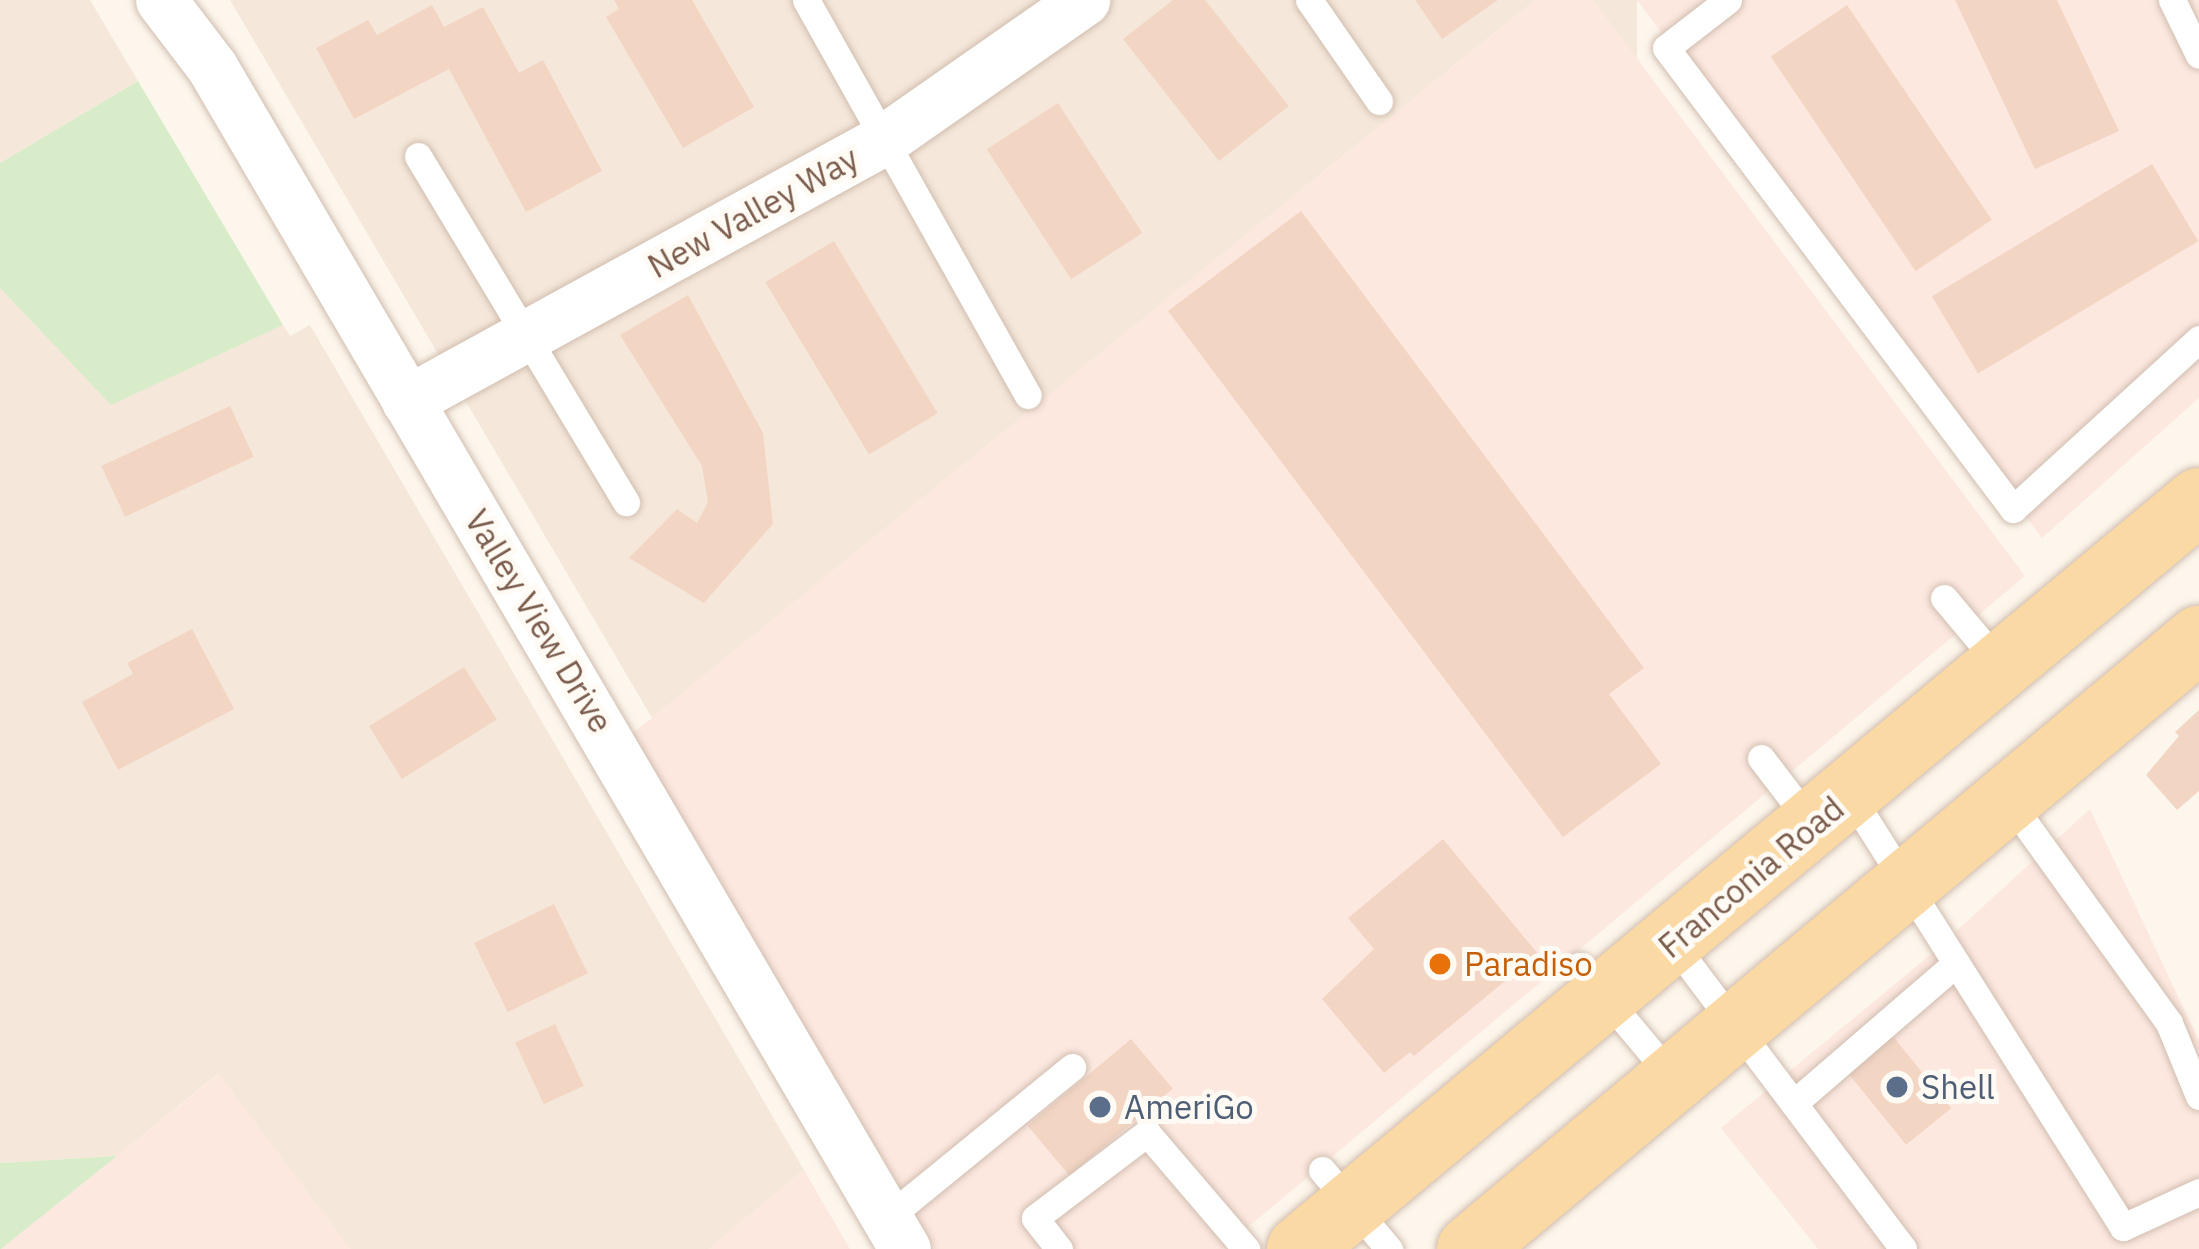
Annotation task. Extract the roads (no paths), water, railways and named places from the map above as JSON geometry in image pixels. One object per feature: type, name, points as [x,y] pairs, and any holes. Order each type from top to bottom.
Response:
[{"type":"main road","name":"Franconia Road","points":[[1300,1249],[1354,1208],[1592,983],[1672,942],[2199,500]]},
{"type":"main road","points":[[1470,1249],[2199,639]]},
{"type":"street","name":"Valley View Drive","points":[[161,0],[212,67],[896,1233]]},
{"type":"street","name":"New Valley Way","points":[[407,401],[885,139],[1084,0]]},
{"type":"lane","points":[[806,0],[1028,394]]},
{"type":"lane","points":[[1309,0],[1379,101]]},
{"type":"lane","points":[[1728,0],[1666,48],[2013,509],[2199,339]]},
{"type":"lane","points":[[2172,0],[2199,55]]},
{"type":"lane","points":[[418,156],[626,502]]},
{"type":"lane","points":[[1944,598],[2002,667]]},
{"type":"lane","points":[[1761,758],[1832,810],[1908,886],[2123,1227],[2199,1192]]},
{"type":"lane","points":[[2009,801],[2169,1023],[2199,1096]]},
{"type":"lane","points":[[1672,942],[1903,1249]]},
{"type":"lane","points":[[1794,1102],[1955,963]]},
{"type":"lane","points":[[1592,983],[1675,1081]]},
{"type":"lane","points":[[896,1233],[1072,1067]]},
{"type":"lane","points":[[1059,1249],[1035,1218],[1147,1133],[1246,1249]]},
{"type":"place","name":"Paradiso","points":[[1440,964]]},
{"type":"place","name":"Shell","points":[[1897,1087]]},
{"type":"place","name":"AmeriGo","points":[[1100,1107]]}]
